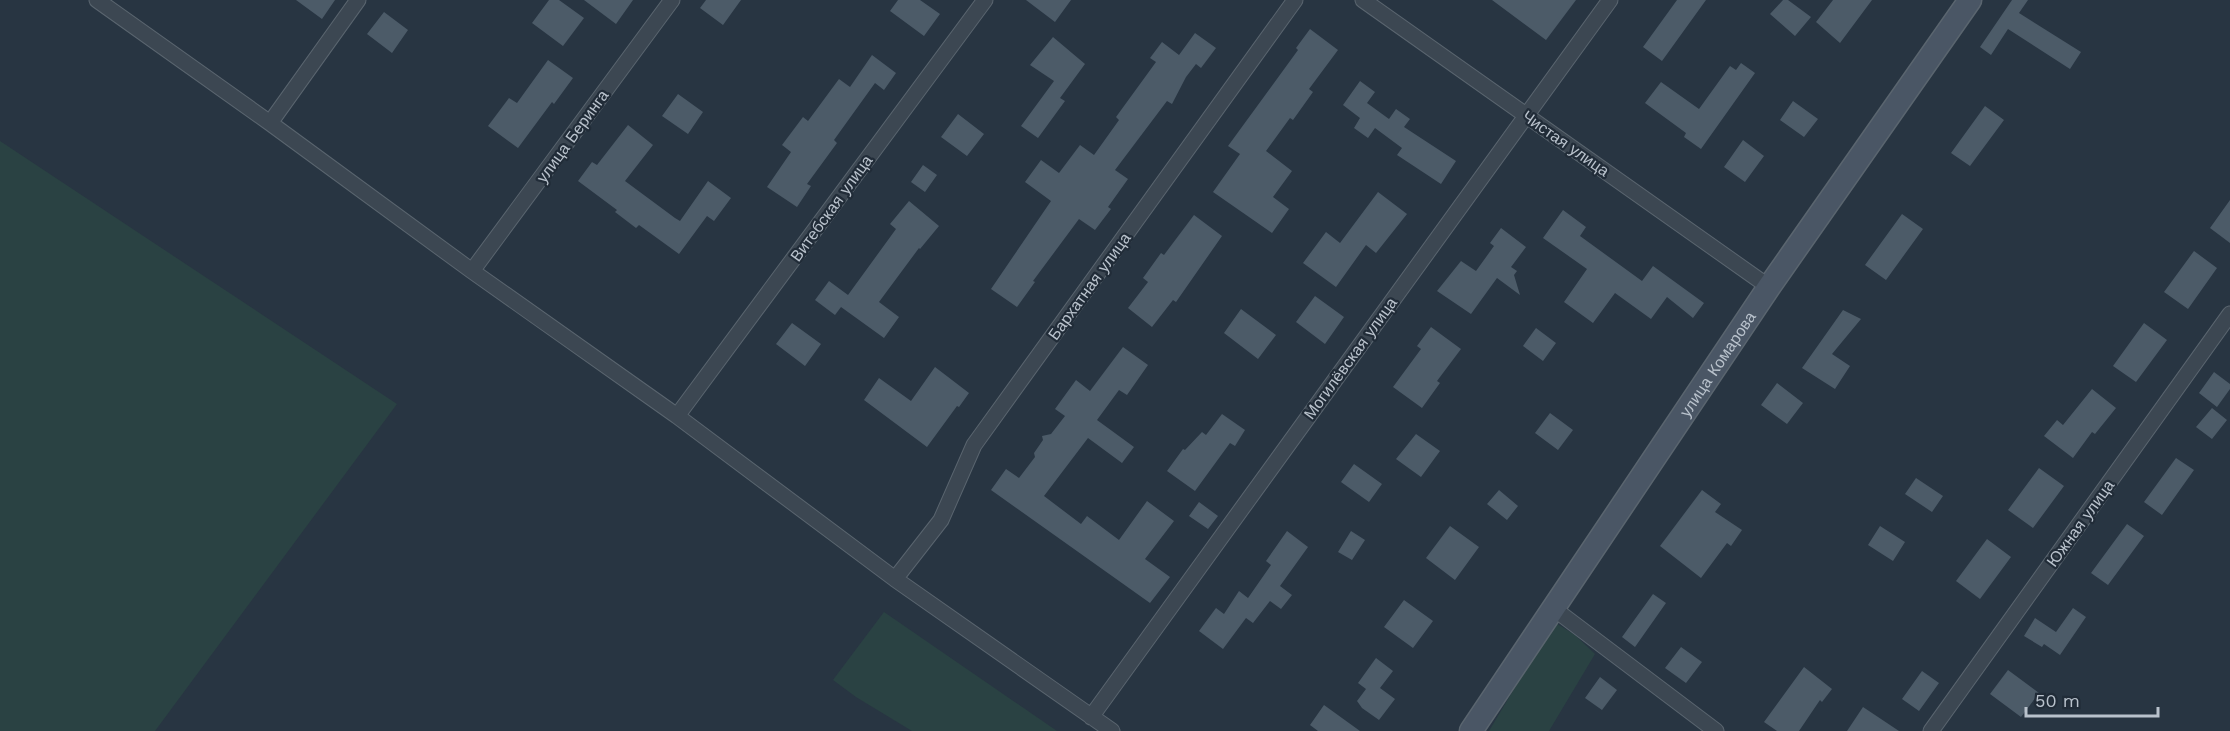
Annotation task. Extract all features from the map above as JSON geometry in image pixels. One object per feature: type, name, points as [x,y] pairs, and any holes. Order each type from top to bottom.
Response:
[{"type":"street","points":[[98,0],[472,271],[677,416],[896,579],[1112,731]]},
{"type":"street","points":[[270,123],[358,0]]},
{"type":"street","name":"улица Беринга","points":[[472,271],[672,0]]},
{"type":"street","name":"Витебская улица","points":[[677,416],[984,0]]},
{"type":"street","name":"Бархатная улица","points":[[896,579],[940,520],[974,446],[1295,0]]},
{"type":"street","name":"Чистая улица","points":[[1363,0],[1769,287]]},
{"type":"street","name":"Могилёвская улица","points":[[1091,717],[1610,0]]},
{"type":"street","name":"улица Комарова","points":[[1471,731],[1769,287],[1970,0]]},
{"type":"street","name":"Южная улица","points":[[1930,731],[2230,314]]},
{"type":"street","points":[[1553,608],[1716,731]]},
{"type":"green space","points":[[0,141],[397,404],[155,731],[0,731]]},
{"type":"green space","points":[[884,612],[1057,731],[912,731],[856,697],[833,680]]},
{"type":"green space","points":[[1554,622],[1575,635],[1595,654],[1549,731],[1489,731]]},
{"type":"building","points":[[296,0],[335,0],[322,19]]},
{"type":"building","points":[[549,0],[559,0],[584,18],[563,46],[532,23]]},
{"type":"building","points":[[584,0],[633,0],[616,24]]},
{"type":"building","points":[[706,0],[741,0],[723,25],[700,8]]},
{"type":"building","points":[[898,0],[920,0],[940,14],[924,36],[890,11]]},
{"type":"building","points":[[1026,0],[1071,0],[1055,22]]},
{"type":"building","points":[[1492,0],[1576,0],[1546,40]]},
{"type":"building","points":[[1677,0],[1706,0],[1662,61],[1643,47]]},
{"type":"building","points":[[1783,0],[1788,0],[1811,17],[1795,36],[1770,14]]},
{"type":"building","points":[[1833,0],[1872,0],[1840,43],[1816,22]]},
{"type":"building","points":[[2012,0],[2028,0],[2019,13],[2081,52],[2070,69],[2008,29],[1991,55],[1980,47]]},
{"type":"building","points":[[384,12],[408,30],[392,53],[367,34]]},
{"type":"building","points":[[1310,29],[1338,50],[1309,89],[1313,92],[1293,120],[1290,118],[1266,151],[1292,171],[1273,197],[1289,209],[1272,233],[1213,192],[1240,154],[1228,146],[1298,50],[1296,48]]},
{"type":"building","points":[[1195,33],[1216,48],[1201,68],[1196,64],[1186,77],[1172,104],[1167,101],[1115,170],[1128,179],[1108,207],[1111,209],[1095,230],[1079,219],[1033,281],[1035,282],[1017,307],[991,289],[1051,201],[1025,182],[1041,160],[1059,173],[1080,145],[1094,155],[1119,120],[1116,117],[1156,62],[1150,58],[1162,42],[1179,55]]},
{"type":"building","points":[[1053,37],[1085,64],[1060,98],[1065,101],[1038,138],[1021,126],[1054,81],[1030,65]]},
{"type":"building","points":[[872,55],[896,73],[884,90],[875,83],[834,140],[837,143],[807,184],[811,186],[797,207],[767,187],[791,152],[782,145],[803,117],[808,121],[839,79],[850,87]]},
{"type":"building","points":[[548,60],[573,78],[518,148],[488,126],[509,98],[517,103]]},
{"type":"building","points":[[1741,63],[1755,73],[1701,149],[1684,137],[1686,133],[1645,103],[1661,82],[1699,109],[1730,66],[1736,70]]},
{"type":"building","points":[[1360,81],[1375,92],[1367,103],[1389,119],[1396,109],[1410,119],[1404,127],[1456,161],[1441,184],[1397,155],[1402,148],[1375,128],[1368,138],[1354,128],[1360,118],[1343,105]]},
{"type":"building","points":[[678,94],[703,112],[688,134],[662,116]]},
{"type":"building","points":[[1793,101],[1818,119],[1804,137],[1780,120]]},
{"type":"building","points":[[1985,106],[2004,120],[1970,166],[1951,153]]},
{"type":"building","points":[[958,114],[984,134],[967,156],[941,137]]},
{"type":"building","points":[[628,125],[653,145],[625,181],[675,218],[680,221],[708,181],[731,198],[714,221],[707,216],[679,254],[639,225],[636,228],[615,212],[617,210],[578,181],[592,162],[597,165]]},
{"type":"building","points":[[1743,140],[1764,156],[1745,182],[1724,167]]},
{"type":"building","points":[[923,165],[937,175],[925,192],[911,182]]},
{"type":"building","points":[[1378,192],[1407,214],[1376,253],[1366,245],[1336,287],[1303,263],[1326,232],[1340,243]]},
{"type":"building","points":[[2230,200],[2230,243],[2210,228]]},
{"type":"building","points":[[909,201],[939,226],[919,248],[879,302],[899,317],[884,338],[841,307],[835,315],[815,300],[829,281],[848,295],[896,229],[890,224]]},
{"type":"building","points":[[1563,210],[1586,227],[1580,236],[1642,281],[1653,266],[1704,303],[1693,318],[1667,297],[1651,319],[1615,293],[1593,323],[1564,302],[1587,269],[1543,238]]},
{"type":"building","points":[[1902,214],[1923,229],[1886,280],[1865,265]]},
{"type":"building","points":[[1194,215],[1222,236],[1176,302],[1173,300],[1152,327],[1128,308],[1148,282],[1143,278],[1161,253],[1164,255]]},
{"type":"building","points":[[1501,228],[1526,247],[1511,267],[1517,271],[1514,275],[1520,295],[1497,278],[1471,314],[1437,291],[1461,261],[1476,271],[1494,246],[1490,243]]},
{"type":"building","points":[[2194,251],[2217,268],[2188,309],[2164,292]]},
{"type":"building","points":[[1315,296],[1344,317],[1325,344],[1296,322]]},
{"type":"building","points":[[1241,309],[1276,335],[1258,359],[1224,333]]},
{"type":"building","points":[[1843,310],[1861,319],[1832,354],[1850,366],[1835,389],[1802,368]]},
{"type":"building","points":[[792,323],[821,344],[805,366],[776,344]]},
{"type":"building","points":[[2144,323],[2167,340],[2136,382],[2113,366]]},
{"type":"building","points":[[1431,327],[1461,349],[1437,381],[1440,383],[1422,408],[1393,387],[1421,349],[1417,346]]},
{"type":"building","points":[[1536,328],[1556,343],[1543,361],[1523,346]]},
{"type":"building","points":[[1123,347],[1148,365],[1127,395],[1119,390],[1097,420],[1134,447],[1122,463],[1088,438],[1044,496],[1081,524],[1087,516],[1119,540],[1147,501],[1174,521],[1145,559],[1170,577],[1150,603],[991,490],[1006,469],[1019,478],[1035,457],[1034,453],[1043,440],[1042,436],[1051,434],[1065,416],[1055,409],[1076,380],[1090,391]]},
{"type":"building","points":[[935,367],[969,393],[927,447],[864,400],[879,378],[911,401]]},
{"type":"building","points":[[2214,372],[2230,384],[2230,389],[2217,407],[2199,393]]},
{"type":"building","points":[[1777,383],[1803,403],[1787,424],[1761,405]]},
{"type":"building","points":[[2092,389],[2116,408],[2095,434],[2092,432],[2073,458],[2044,436],[2057,420],[2063,425]]},
{"type":"building","points":[[2212,408],[2227,420],[2212,439],[2196,427]]},
{"type":"building","points":[[1550,413],[1573,430],[1558,450],[1535,433]]},
{"type":"building","points":[[1222,414],[1245,430],[1235,446],[1230,443],[1195,491],[1167,471],[1183,449],[1185,450],[1202,432],[1206,435]]},
{"type":"building","points":[[1416,434],[1440,451],[1421,477],[1396,459]]},
{"type":"building","points":[[2176,458],[2194,470],[2162,515],[2144,502]]},
{"type":"building","points":[[1354,464],[1382,484],[1369,502],[1341,482]]},
{"type":"building","points":[[2039,468],[2064,486],[2033,528],[2008,510]]},
{"type":"building","points":[[1916,478],[1943,496],[1932,512],[1905,494]]},
{"type":"building","points":[[1499,490],[1518,506],[1507,520],[1487,504]]},
{"type":"building","points":[[1702,490],[1721,504],[1715,512],[1742,530],[1731,546],[1727,543],[1701,578],[1660,546]]},
{"type":"building","points":[[1199,502],[1218,516],[1208,529],[1189,516]]},
{"type":"building","points":[[2127,524],[2144,536],[2108,585],[2091,573]]},
{"type":"building","points":[[1450,526],[1479,547],[1455,580],[1426,558]]},
{"type":"building","points":[[1880,526],[1905,542],[1893,561],[1868,545]]},
{"type":"building","points":[[1287,531],[1308,547],[1280,586],[1292,595],[1281,609],[1270,601],[1253,623],[1246,618],[1223,649],[1199,631],[1216,608],[1224,614],[1239,591],[1248,598],[1271,565],[1266,561]]},
{"type":"building","points":[[1351,531],[1365,540],[1352,560],[1338,552]]},
{"type":"building","points":[[1987,539],[2011,557],[1980,599],[1956,581]]},
{"type":"building","points":[[1653,594],[1666,603],[1635,647],[1622,637]]},
{"type":"building","points":[[1404,600],[1433,621],[1413,648],[1384,627]]},
{"type":"building","points":[[2073,608],[2086,617],[2060,655],[2044,644],[2042,647],[2024,636],[2035,618],[2056,632]]},
{"type":"building","points":[[1681,647],[1702,662],[1686,683],[1665,668]]},
{"type":"building","points":[[1376,658],[1393,671],[1380,688],[1395,699],[1379,720],[1362,708],[1357,701],[1366,689],[1358,683]]},
{"type":"building","points":[[1804,667],[1832,689],[1822,702],[1820,700],[1799,731],[1777,731],[1764,722]]},
{"type":"building","points":[[2008,670],[2039,693],[2021,717],[1990,694]]},
{"type":"building","points":[[1922,671],[1939,683],[1919,711],[1902,699]]},
{"type":"building","points":[[1600,677],[1617,690],[1602,710],[1585,698]]},
{"type":"building","points":[[1324,705],[1360,731],[1318,731],[1310,725]]},
{"type":"building","points":[[1863,707],[1899,731],[1847,731]]}]
